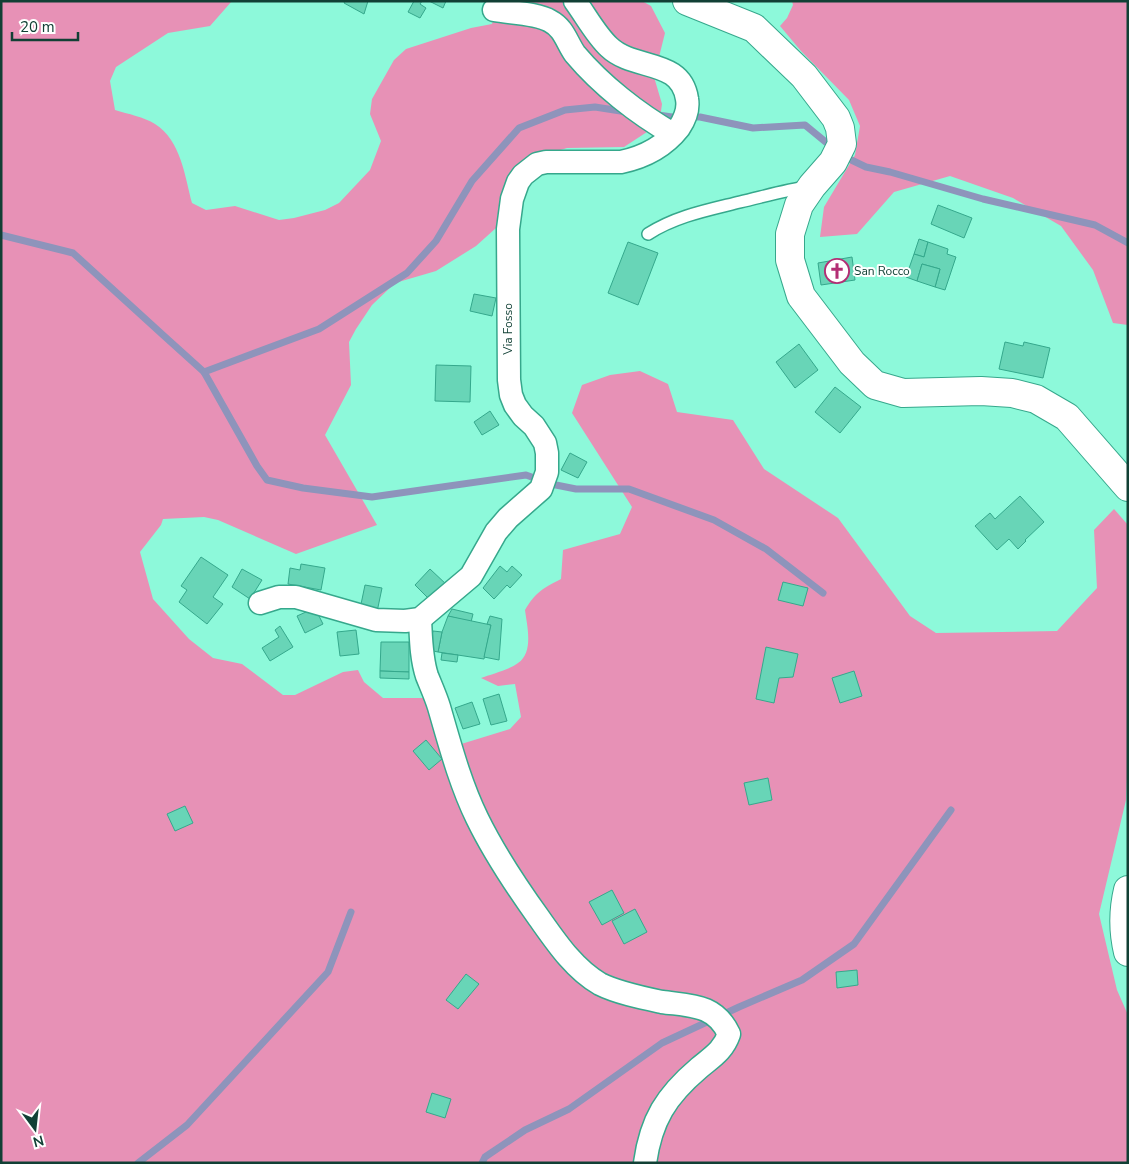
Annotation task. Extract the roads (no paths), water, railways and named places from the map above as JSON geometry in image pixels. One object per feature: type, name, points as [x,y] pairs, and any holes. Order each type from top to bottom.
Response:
[{"type":"main road","points":[[687,1],[754,28],[804,76],[836,118],[840,128],[842,144],[833,162],[812,186],[799,205],[790,234],[790,260],[801,296],[852,363],[875,385],[903,393],[981,391],[1012,393],[1036,399],[1067,417],[1128,487]]},
{"type":"main road","points":[[1128,890],[1125,903],[1124,936],[1128,952]]},
{"type":"street","name":"Via Fosso","points":[[420,619],[471,576],[496,532],[508,518],[541,489],[545,481],[548,463],[546,443],[515,405],[511,395],[508,373],[508,229],[512,199],[518,182],[530,168],[546,162],[621,162],[633,160],[662,146],[680,126],[687,112],[687,96],[679,80],[672,73],[636,62],[620,55],[609,47],[575,1]]},
{"type":"street","points":[[494,10],[549,20],[560,27],[574,53],[600,79],[650,121],[673,134]]},
{"type":"street","points":[[260,603],[279,597],[296,597],[376,620],[405,621],[420,619],[421,648],[426,674],[454,760],[477,818],[519,890],[553,939],[583,971],[602,984],[647,998],[692,1005],[711,1012],[725,1025],[729,1034],[725,1044],[714,1057],[687,1079],[663,1106],[655,1121],[648,1143],[645,1163]]},
{"type":"lane","points":[[648,234],[660,226],[681,217],[789,189],[812,186]]},
{"type":"waterway","points":[[204,372],[319,329],[407,273],[436,241],[472,181],[519,128],[565,110],[595,107],[627,112]]},
{"type":"waterway","points":[[658,115],[700,117],[753,128],[805,125],[833,148]]},
{"type":"waterway","points":[[843,156],[866,167],[890,172],[983,199],[1095,225],[1128,243]]},
{"type":"waterway","points":[[1,235],[73,253],[204,372],[257,466],[267,480],[303,488],[372,497],[526,475],[551,484],[576,489],[629,489],[714,520],[766,549],[823,593]]},
{"type":"waterway","points":[[482,1163],[485,1157],[525,1130],[569,1109],[662,1043],[802,980],[854,944],[951,810]]},
{"type":"waterway","points":[[138,1163],[187,1125],[328,972],[351,912]]},
{"type":"place","name":"San Rocco","points":[[837,271]]}]
